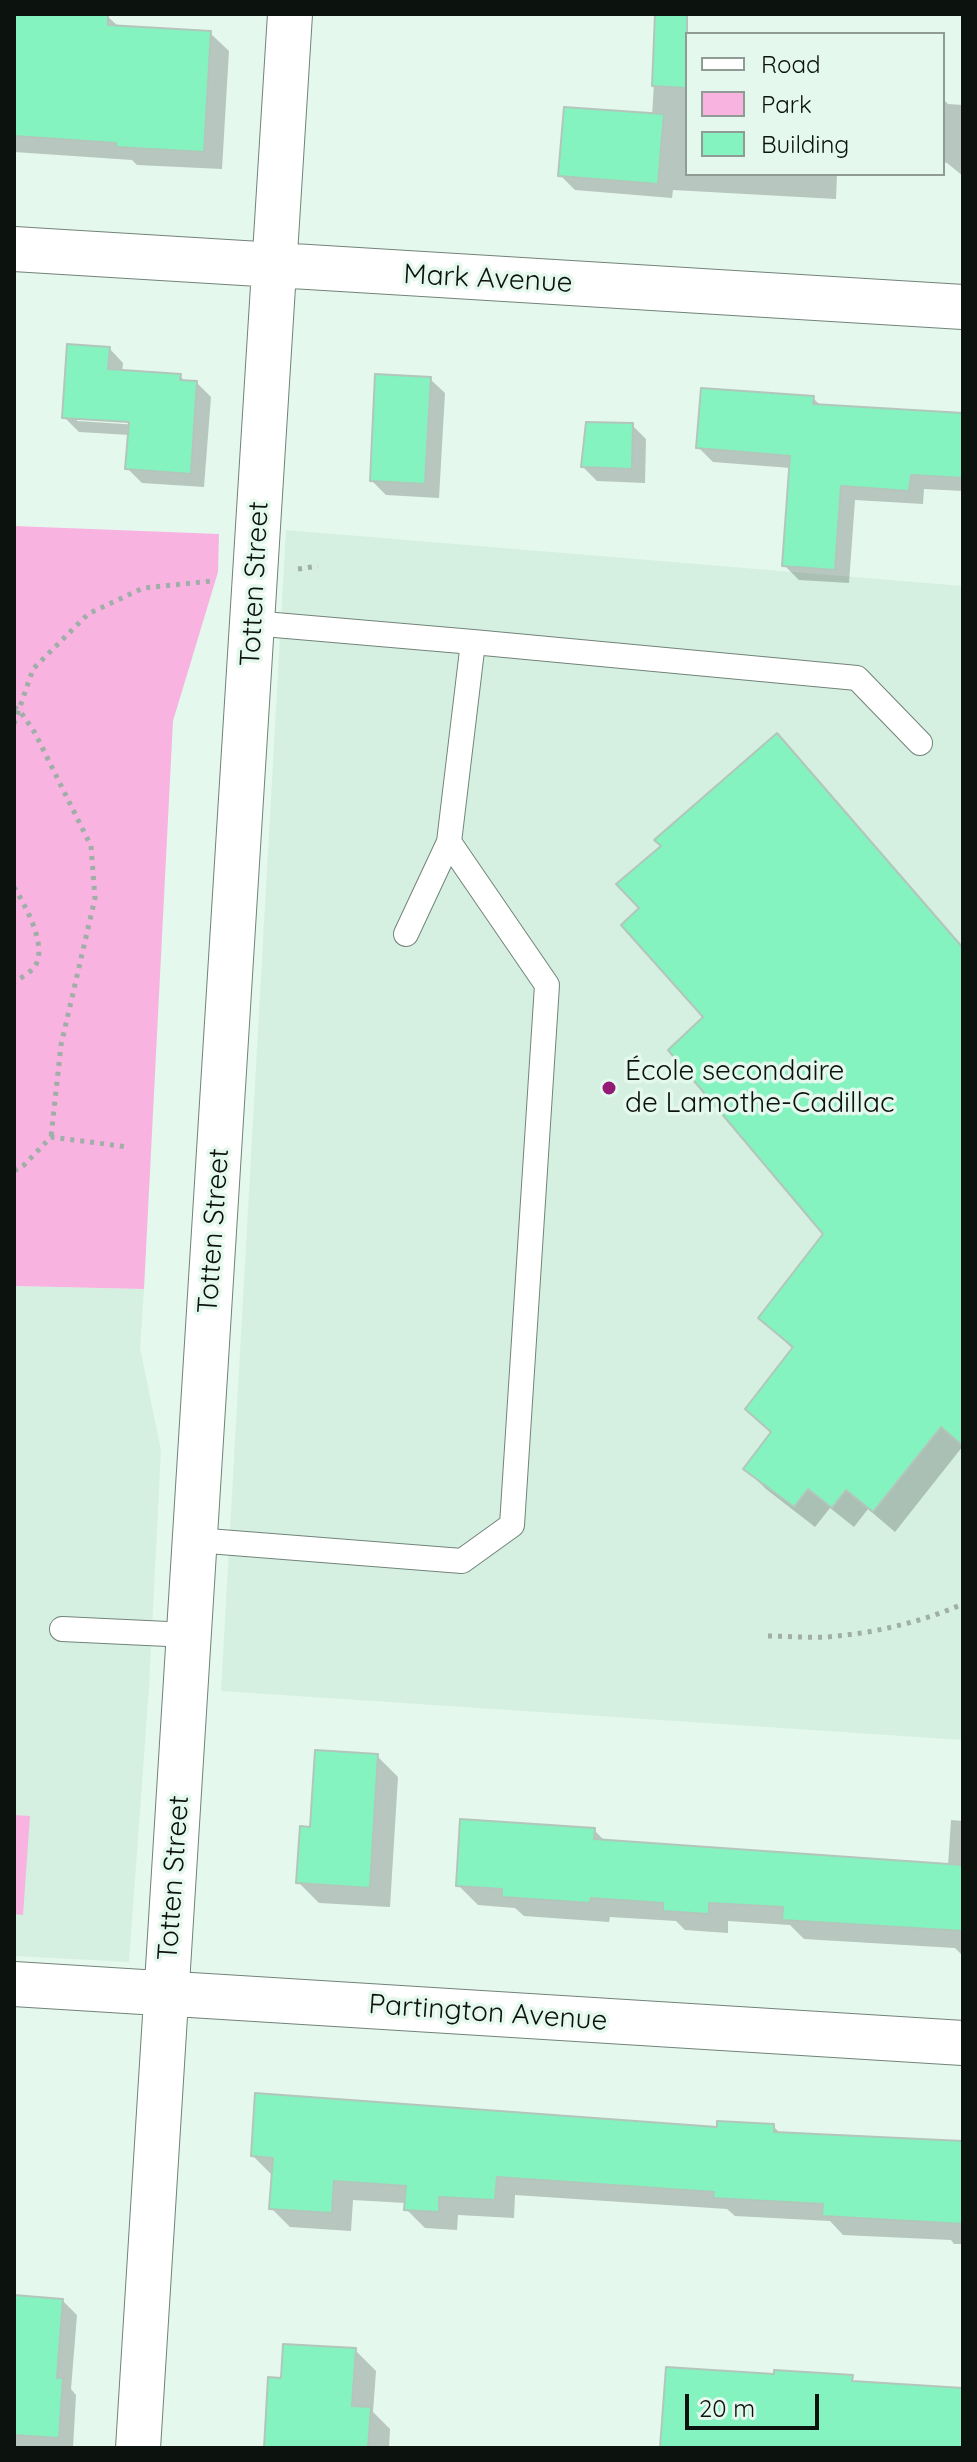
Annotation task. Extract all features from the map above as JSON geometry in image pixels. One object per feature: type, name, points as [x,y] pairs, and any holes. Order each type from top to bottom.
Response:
[{"type":"street","name":"Totten Street","points":[[138,2448],[290,14]]},
{"type":"street","name":"Mark Avenue","points":[[14,249],[963,307]]},
{"type":"street","name":"Partington Avenue","points":[[14,1984],[963,2043]]},
{"type":"lane","points":[[252,623],[857,678],[920,743]]},
{"type":"lane","points":[[406,934],[449,842],[473,642]]},
{"type":"lane","points":[[195,1540],[462,1561],[512,1525],[547,985],[449,842]]},
{"type":"lane","points":[[62,1629],[189,1635]]},
{"type":"path","points":[[14,724],[33,669],[88,614],[143,588],[195,584]]},
{"type":"path","points":[[14,1171],[51,1137],[61,1045],[95,898],[91,846],[35,733],[17,709]]},
{"type":"path","points":[[14,887],[25,905],[40,951],[35,966],[14,982]]},
{"type":"path","points":[[51,1137],[128,1147]]},
{"type":"path","points":[[768,1636],[835,1637],[876,1630],[963,1604]]},
{"type":"shaded area","name":"École secondaire de Lamothe-Cadillac","points":[[286,530],[963,586],[963,1740],[221,1691]]},
{"type":"shaded area","points":[[14,1286],[144,1289],[140,1348],[161,1450],[149,1688],[129,1962],[14,1956]]},
{"type":"green space","points":[[14,526],[219,534],[218,572],[173,721],[144,1289],[14,1286]]},
{"type":"green space","points":[[14,1815],[30,1816],[23,1915],[14,1914]]},
{"type":"building","points":[[14,14],[108,14],[108,25],[211,31],[204,152],[116,147],[116,143],[14,136]]},
{"type":"building","points":[[655,14],[687,14],[685,88],[652,86]]},
{"type":"building","points":[[564,107],[664,114],[658,184],[558,176]]},
{"type":"building","points":[[67,344],[110,347],[108,369],[181,374],[180,380],[197,381],[191,474],[125,469],[129,422],[62,418]]},
{"type":"building","points":[[375,374],[431,377],[425,484],[370,481]]},
{"type":"building","points":[[701,388],[814,396],[813,404],[963,413],[963,478],[911,475],[909,491],[841,486],[835,570],[782,566],[790,456],[696,448]]},
{"type":"building","points":[[586,422],[633,423],[632,469],[581,467]]},
{"type":"building","points":[[777,733],[963,948],[963,1446],[941,1427],[873,1512],[846,1490],[832,1508],[808,1489],[794,1507],[743,1469],[771,1432],[745,1409],[793,1347],[758,1318],[823,1234],[668,1050],[703,1017],[621,925],[639,908],[616,884],[661,846],[654,840]]},
{"type":"building","points":[[315,1750],[378,1754],[370,1888],[296,1883],[300,1826],[310,1827]]},
{"type":"building","points":[[460,1819],[595,1828],[594,1839],[963,1865],[963,1931],[782,1920],[783,1907],[709,1903],[709,1914],[663,1911],[663,1903],[591,1898],[590,1903],[502,1897],[502,1889],[456,1886]]},
{"type":"building","points":[[255,2093],[717,2127],[717,2121],[774,2124],[774,2132],[963,2141],[963,2224],[822,2216],[823,2204],[713,2198],[714,2192],[497,2177],[495,2200],[439,2197],[439,2212],[404,2210],[406,2186],[334,2181],[332,2213],[269,2209],[273,2158],[251,2156]]},
{"type":"building","points":[[14,2295],[63,2299],[57,2378],[63,2378],[59,2438],[14,2435]]},
{"type":"building","points":[[283,2344],[356,2348],[352,2406],[371,2407],[368,2448],[264,2448],[268,2377],[281,2378]]},
{"type":"building","points":[[666,2367],[853,2375],[852,2381],[963,2388],[963,2448],[660,2448]]},
{"type":"place","name":"École secondaire de Lamothe-Cadillac","points":[[609,1088]]}]
